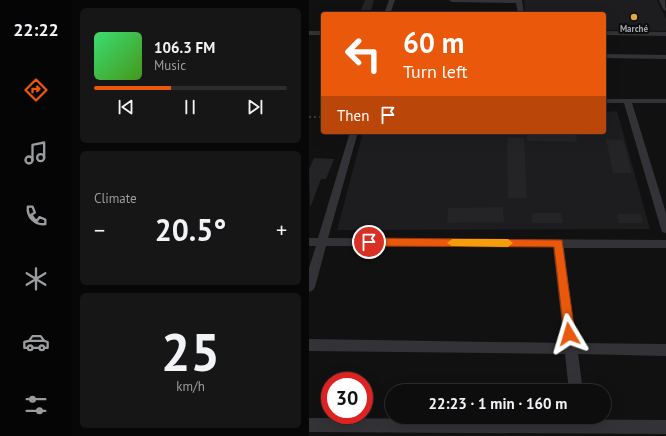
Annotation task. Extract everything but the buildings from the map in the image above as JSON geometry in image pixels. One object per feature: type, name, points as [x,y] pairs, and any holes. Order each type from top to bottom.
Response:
[{"type":"street","points":[[388,12],[391,0]]},
{"type":"street","points":[[453,0],[519,0],[521,12]]},
{"type":"street","points":[[662,0],[666,9]]},
{"type":"street","points":[[309,41],[311,33]]},
{"type":"street","points":[[606,33],[666,34]]},
{"type":"street","points":[[606,56],[666,57]]},
{"type":"street","points":[[606,101],[666,101]]},
{"type":"street","points":[[627,101],[666,229]]},
{"type":"street","points":[[309,287],[353,134]]},
{"type":"street","points":[[309,242],[666,244]]},
{"type":"street","points":[[558,243],[575,384]]},
{"type":"street","points":[[309,345],[666,350]]},
{"type":"street","points":[[309,425],[399,424]]},
{"type":"street","points":[[611,424],[666,427]]},
{"type":"path","points":[[309,117],[321,117]]},
{"type":"shaded area","name":"Marché","points":[[524,0],[657,0],[666,19],[666,31],[606,30],[606,12],[525,12]]},
{"type":"shaded area","points":[[617,111],[650,229],[337,230],[362,134],[606,134],[606,112]]},
{"type":"slow traffic","points":[[452,243],[508,243]]},
{"type":"place","name":"Marché","points":[[634,17]]},
{"type":"route","points":[[369,242],[558,243],[569,334]]}]
